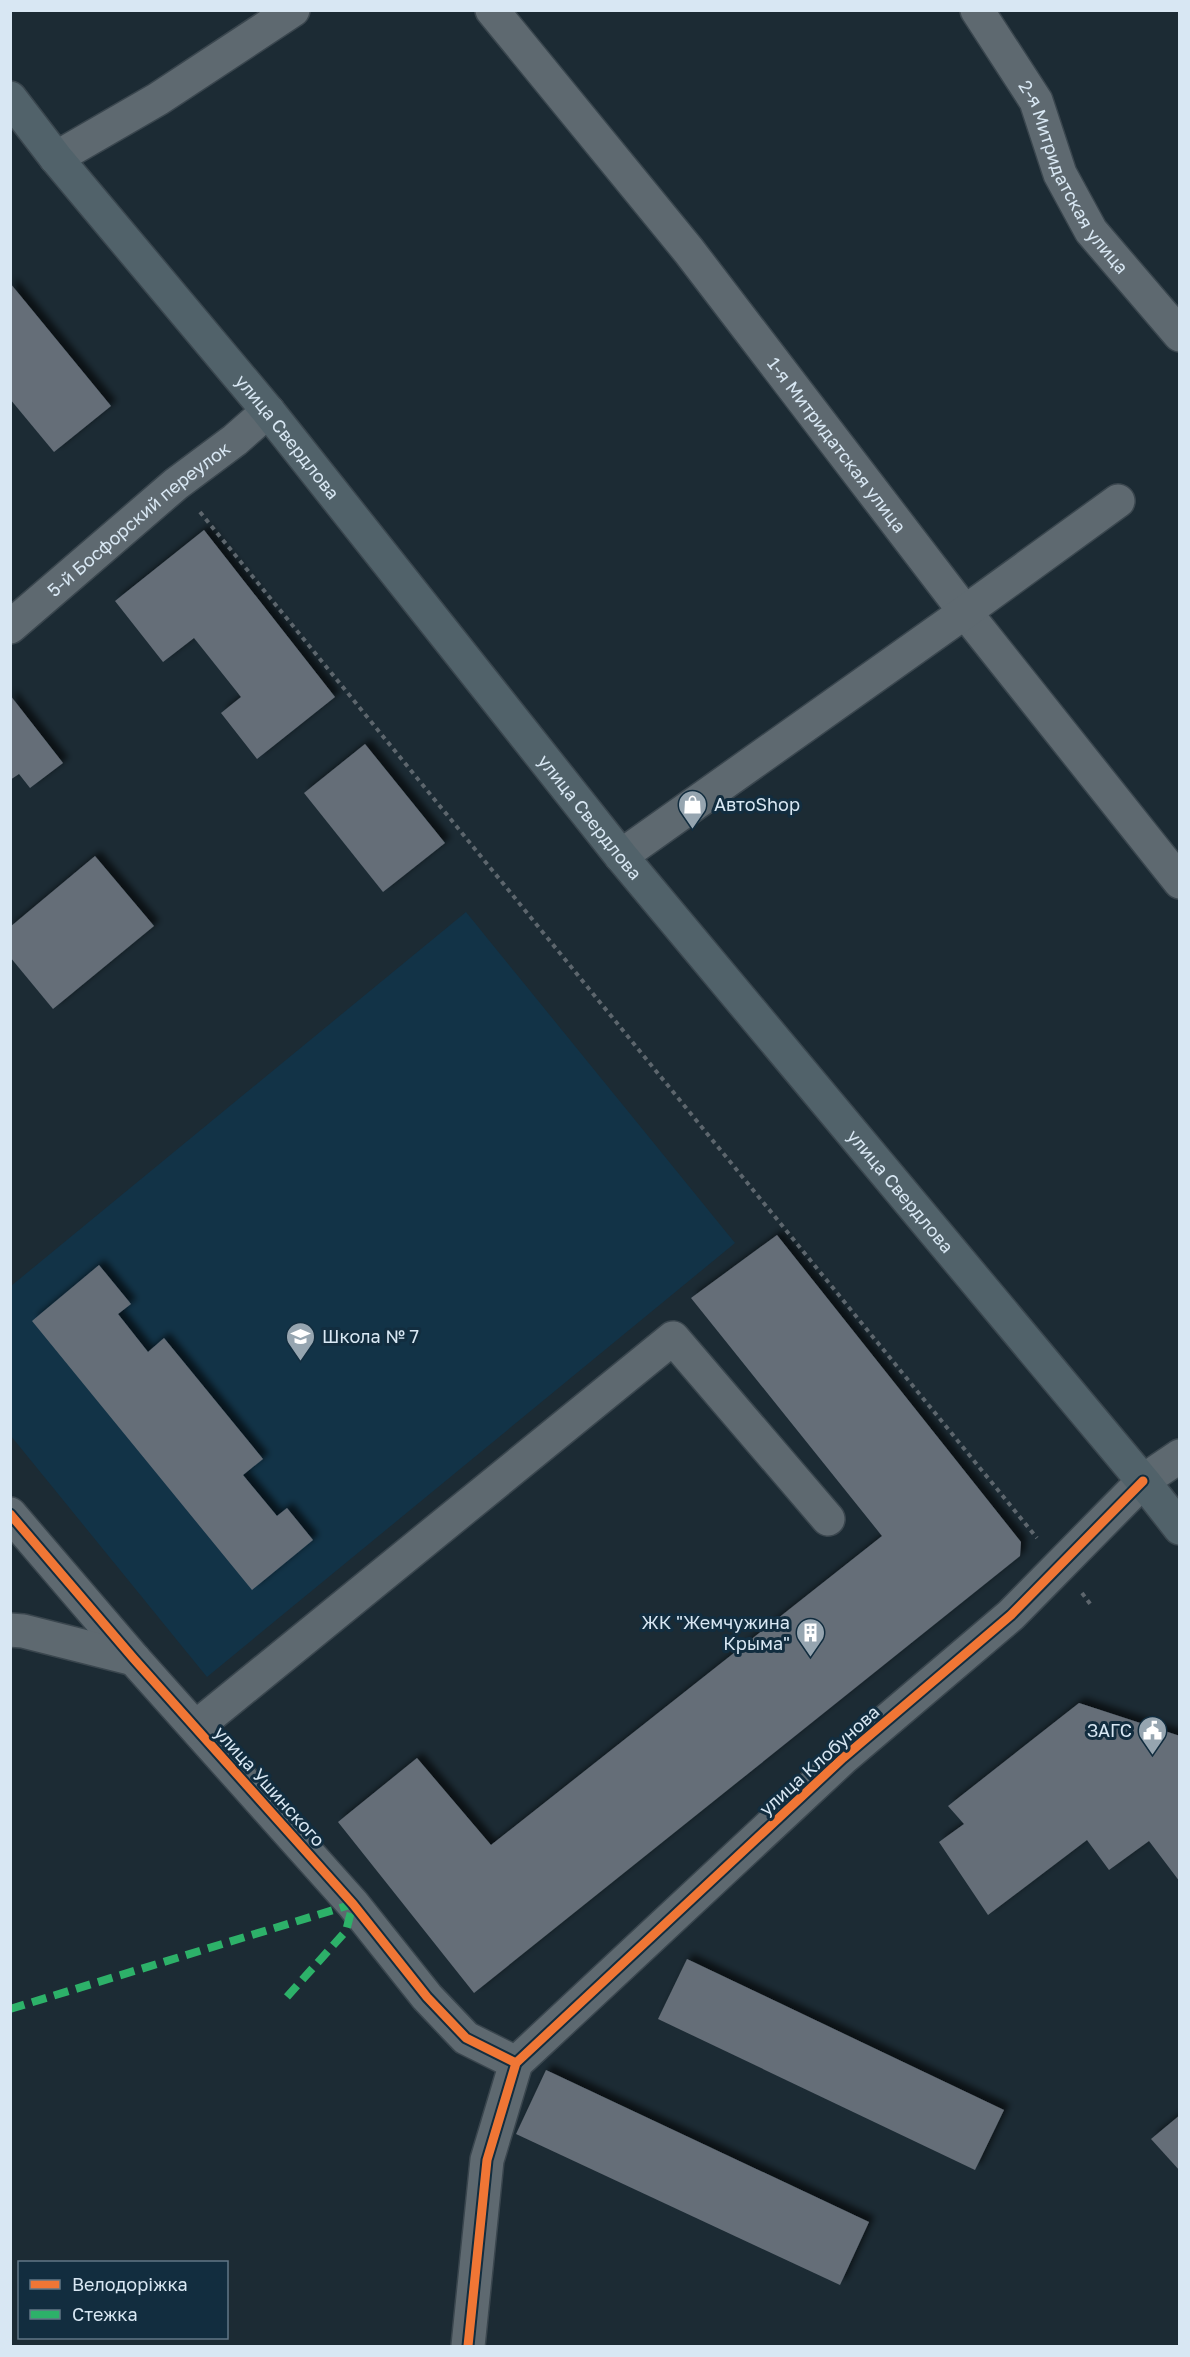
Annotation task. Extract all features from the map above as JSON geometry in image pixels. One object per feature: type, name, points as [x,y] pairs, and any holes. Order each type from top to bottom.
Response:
[{"type":"main road","name":"улица Свердлова","points":[[10,98],[56,158],[268,411],[621,856],[1143,1481],[1179,1528]]},
{"type":"street","points":[[56,158],[158,99],[293,10]]},
{"type":"street","name":"1-я Митридатская улица","points":[[492,10],[689,251],[966,612],[1179,882]]},
{"type":"street","name":"2-я Митридатская улица","points":[[977,10],[1036,101],[1060,174],[1091,231],[1179,335]]},
{"type":"street","name":"5-й Босфорский переулок","points":[[10,627],[176,484],[235,440],[268,411]]},
{"type":"street","points":[[621,856],[966,612],[1118,501]]},
{"type":"street","points":[[196,1727],[673,1338],[828,1519]]},
{"type":"street","name":"улица Клобунова","points":[[516,2063],[834,1766],[1011,1615],[1143,1481],[1179,1456]]},
{"type":"street","name":"улица Ушинского","points":[[10,1514],[134,1659],[353,1904],[427,1997],[466,2038],[516,2063]]},
{"type":"street","points":[[10,1630],[23,1630],[134,1659]]},
{"type":"street","points":[[468,2346],[487,2160],[516,2063]]},
{"type":"path","points":[[176,484],[1092,1605]]},
{"type":"shaded area","name":"Школа № 7","points":[[466,912],[735,1243],[207,1677],[11,1436],[11,1286]]},
{"type":"building","points":[[10,283],[111,406],[54,452],[10,399]]},
{"type":"building","points":[[204,530],[335,697],[257,759],[221,713],[241,697],[194,638],[163,662],[115,601]]},
{"type":"building","points":[[10,695],[63,763],[30,788],[19,774],[10,780]]},
{"type":"building","points":[[365,744],[445,843],[383,892],[304,793]]},
{"type":"building","points":[[95,856],[154,926],[53,1009],[10,957],[10,927]]},
{"type":"building","name":"ЖК \"Жемчужина Крыма\"","points":[[777,1235],[1021,1542],[1020,1556],[474,1993],[338,1822],[417,1758],[491,1845],[882,1536],[691,1298]]},
{"type":"building","points":[[99,1265],[131,1304],[118,1314],[148,1352],[164,1338],[263,1459],[243,1475],[277,1516],[287,1508],[313,1540],[252,1590],[32,1321]]},
{"type":"building","points":[[1079,1703],[1180,1736],[1180,1882],[1149,1841],[1109,1870],[1087,1840],[988,1915],[939,1842],[964,1824],[948,1806]]},
{"type":"building","points":[[687,1959],[1004,2110],[975,2170],[658,2019]]},
{"type":"building","points":[[546,2070],[869,2222],[840,2285],[516,2134]]},
{"type":"building","points":[[1180,2115],[1180,2171],[1151,2139]]},
{"type":"marked path","points":[[10,2009],[353,1904],[346,1931],[285,1999]]},
{"type":"cycle path","points":[[468,2346],[487,2160],[516,2063],[843,1758],[1011,1615],[1143,1481]]},
{"type":"cycle path","points":[[10,1514],[134,1659],[353,1904],[427,1997],[466,2038],[516,2063]]},
{"type":"place","name":"АвтоShop","points":[[693,830]]},
{"type":"place","name":"Школа № 7","points":[[301,1362]]},
{"type":"place","name":"ЖК \"Жемчужина Крыма\"","points":[[811,1658]]},
{"type":"place","name":"ЗАГС","points":[[1153,1756]]}]
